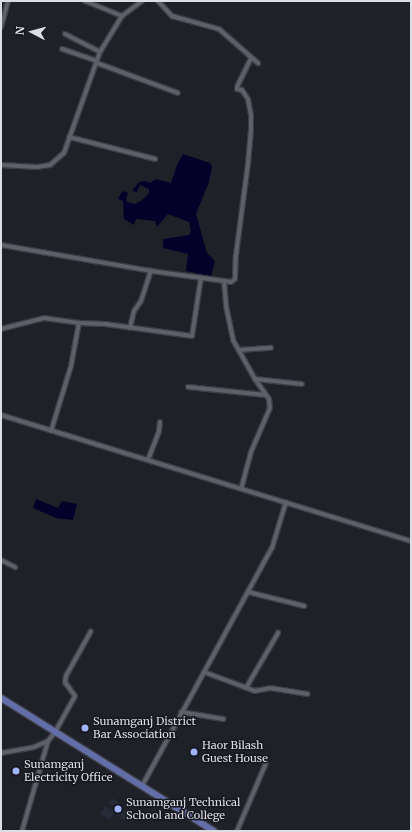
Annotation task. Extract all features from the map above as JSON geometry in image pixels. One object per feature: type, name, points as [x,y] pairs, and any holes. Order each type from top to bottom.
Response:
[{"type":"main road","points":[[1,698],[214,831]]},
{"type":"street","points":[[1,27],[8,1]]},
{"type":"street","points":[[85,1],[122,16]]},
{"type":"street","points":[[1,165],[36,167],[50,165],[64,152],[100,52],[122,16],[142,1]]},
{"type":"street","points":[[158,1],[172,16],[219,29],[258,63]]},
{"type":"street","points":[[65,34],[100,52]]},
{"type":"street","points":[[62,49],[178,93]]},
{"type":"street","points":[[1,245],[152,271],[231,282],[235,279],[236,274],[236,254],[251,129],[251,115],[248,99],[242,90],[237,89],[237,87],[252,58]]},
{"type":"street","points":[[69,137],[155,159]]},
{"type":"street","points":[[130,328],[134,311],[141,301],[152,271]]},
{"type":"street","points":[[1,329],[44,318],[79,323],[105,324],[192,336],[200,278]]},
{"type":"street","points":[[224,281],[227,313],[233,340],[255,379],[266,395],[270,408],[251,452],[241,489]]},
{"type":"street","points":[[51,431],[71,366],[79,323]]},
{"type":"street","points":[[239,350],[270,348]]},
{"type":"street","points":[[255,379],[302,384]]},
{"type":"street","points":[[188,387],[266,395]]},
{"type":"street","points":[[1,415],[411,541]]},
{"type":"street","points":[[148,460],[159,431],[160,422]]},
{"type":"street","points":[[142,786],[181,712],[272,548],[286,502]]},
{"type":"street","points":[[1,560],[15,567]]},
{"type":"street","points":[[248,592],[304,606]]},
{"type":"street","points":[[22,831],[48,741],[55,732],[75,696],[65,682],[66,676],[91,631]]},
{"type":"street","points":[[246,688],[278,633]]},
{"type":"street","points":[[204,672],[255,691],[270,688],[308,694]]},
{"type":"street","points":[[181,712],[223,719]]},
{"type":"street","points":[[1,753],[34,747],[48,741]]},
{"type":"street","points":[[236,831],[266,763]]},
{"type":"shaded area","points":[[183,154],[210,163],[212,167],[209,182],[196,214],[207,253],[215,261],[211,276],[186,271],[188,254],[163,248],[163,239],[189,235],[191,231],[189,222],[168,214],[157,227],[155,221],[136,219],[134,225],[124,219],[123,201],[118,199],[121,193],[125,191],[128,193],[126,198],[127,202],[135,204],[142,200],[149,193],[149,189],[140,185],[137,192],[132,191],[139,182],[145,181],[150,183],[156,179],[171,183],[177,165]]},
{"type":"shaded area","points":[[36,499],[58,508],[62,501],[77,504],[73,520],[56,518],[33,508]]},
{"type":"shaded area","name":"Sunamganj Technical School and College","points":[[112,798],[120,803],[118,807],[128,813],[124,820],[114,813],[110,820],[100,814],[105,806],[114,811],[116,807],[109,803]]},
{"type":"place","name":"Sunamganj District Bar Association","points":[[85,728]]},
{"type":"place","name":"Haor Bilash Guest House","points":[[194,752]]},
{"type":"place","name":"Sunamganj Electricity Office","points":[[16,771]]},
{"type":"place","name":"Sunamganj Technical School and College","points":[[118,809]]}]
